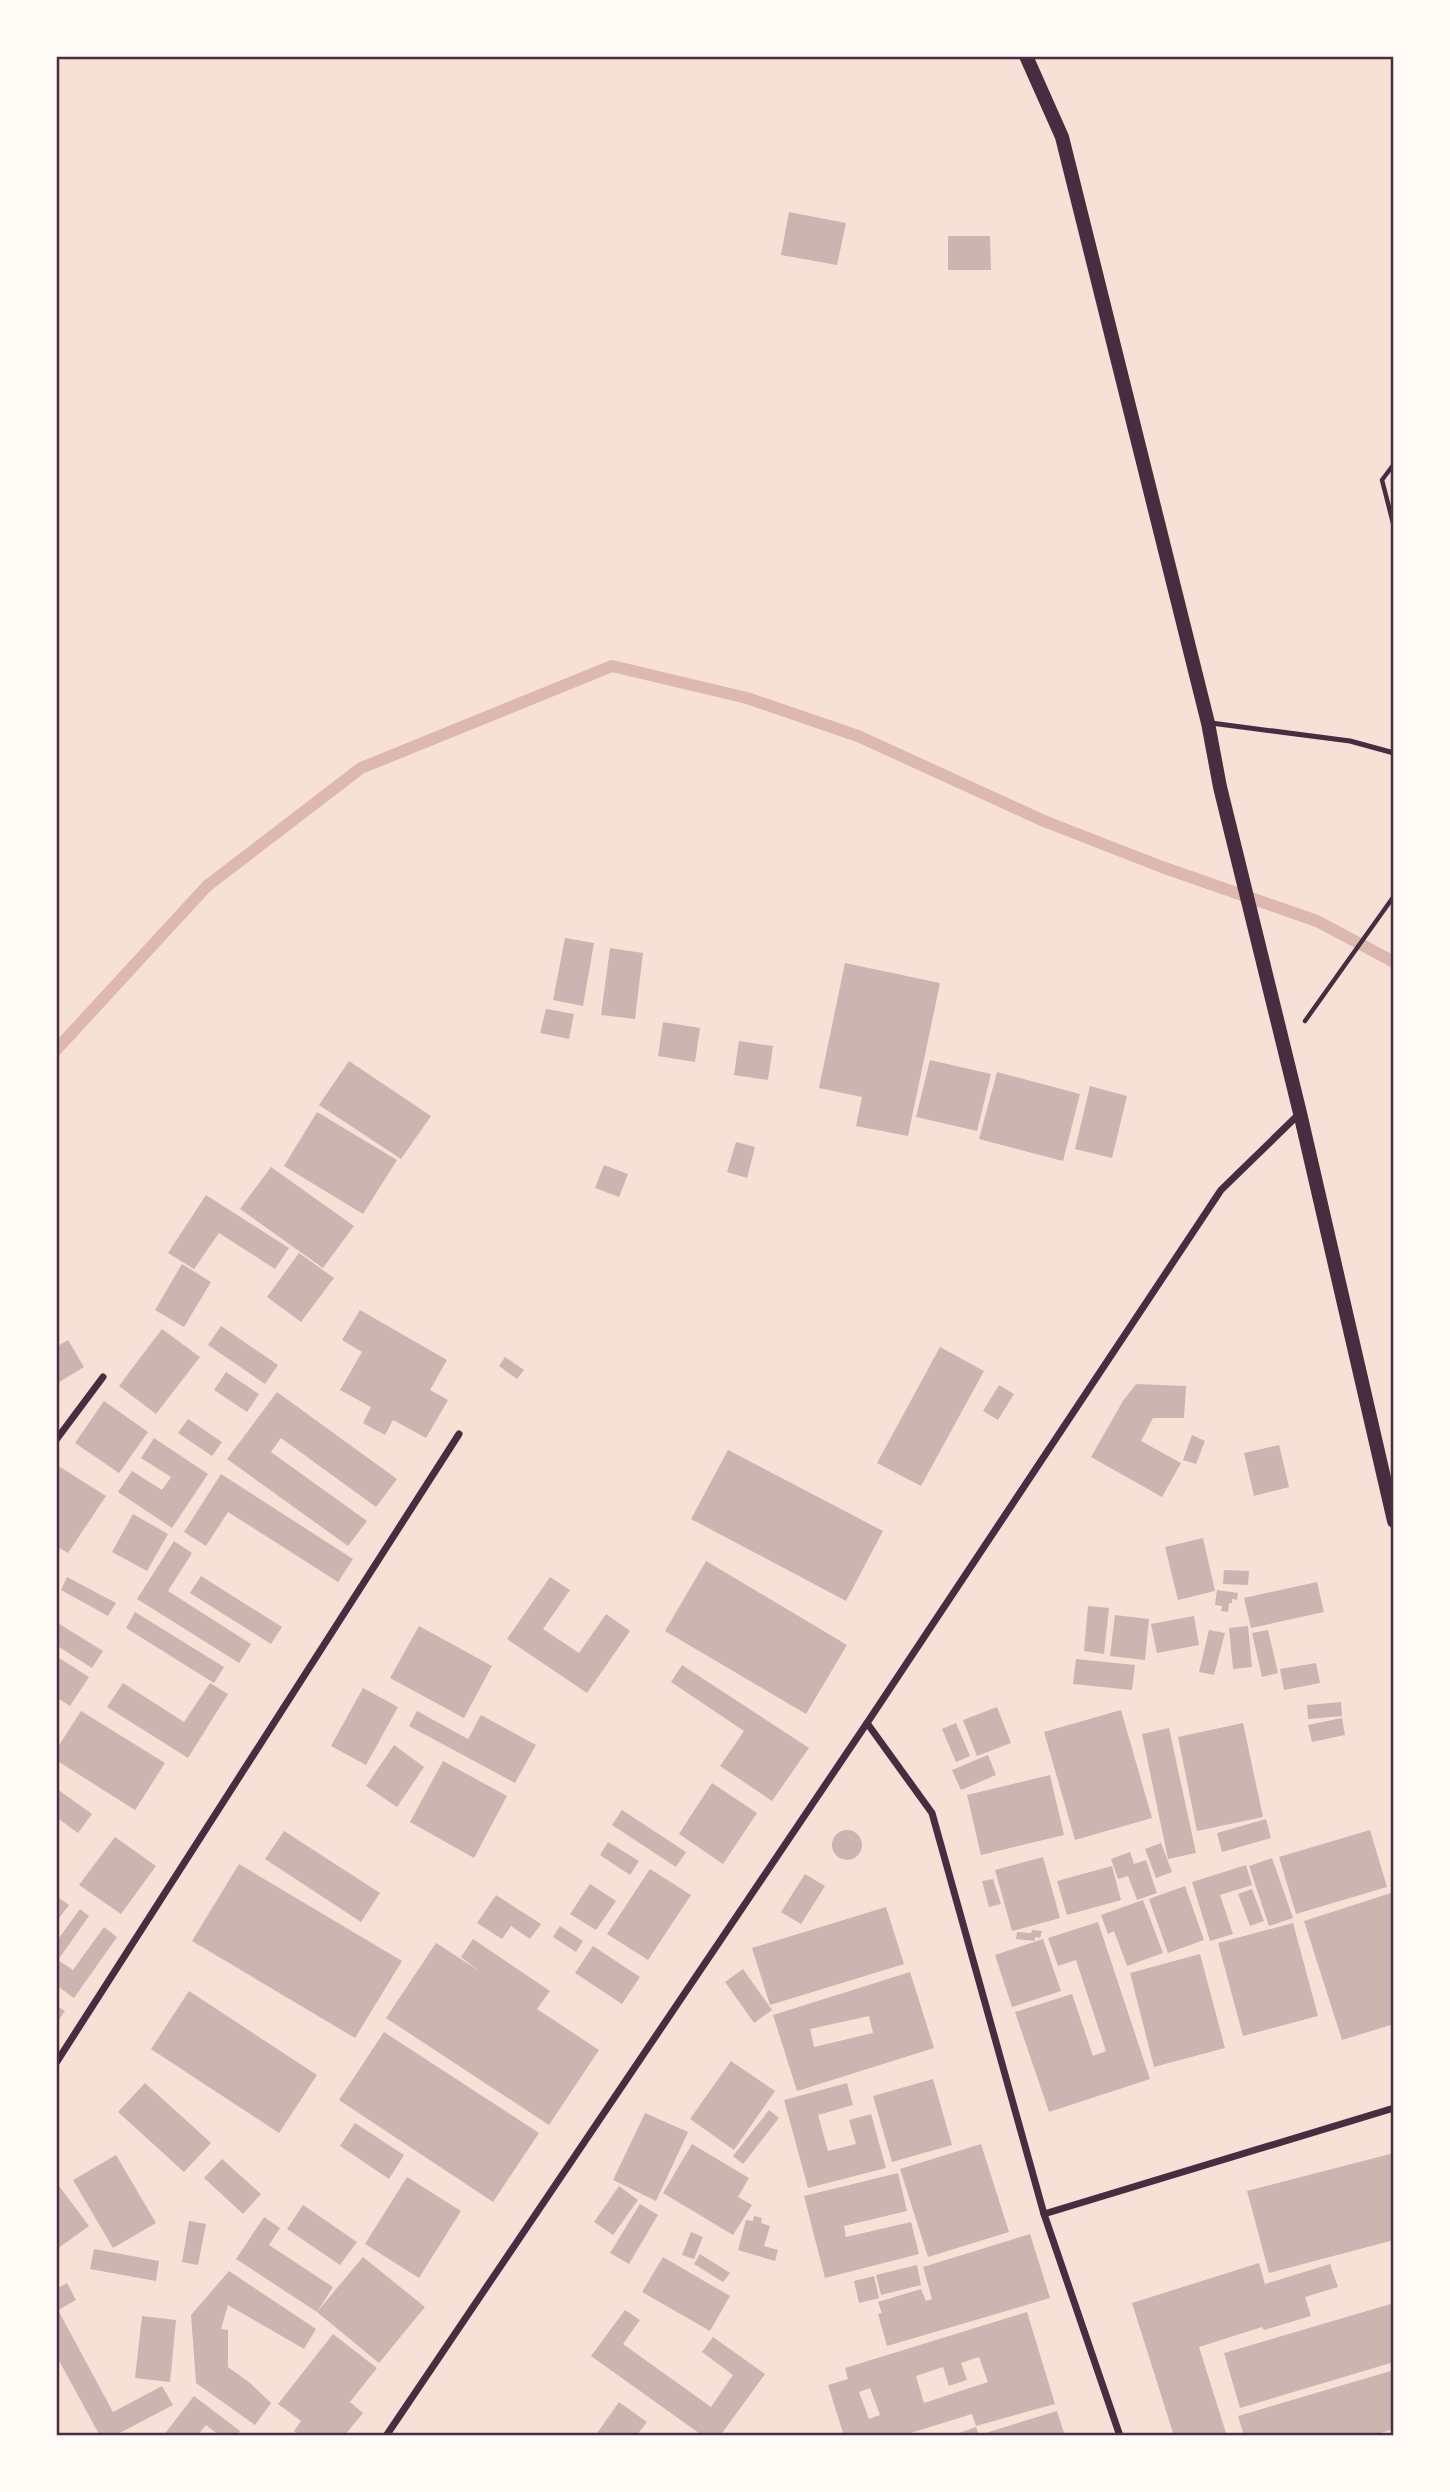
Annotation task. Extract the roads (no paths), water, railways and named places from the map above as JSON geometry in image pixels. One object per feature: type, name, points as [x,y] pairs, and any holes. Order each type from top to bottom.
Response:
[{"type":"main road","points":[[1026,56],[1062,137],[1208,723],[1220,787],[1300,1113],[1394,1521]]},
{"type":"street","points":[[386,2436],[867,1723],[1221,1190],[1300,1113]]},
{"type":"street","points":[[56,1440],[103,1377]]},
{"type":"street","points":[[56,2063],[459,1434]]},
{"type":"street","points":[[867,1723],[932,1812],[1044,2214],[1120,2436]]},
{"type":"street","points":[[1044,2214],[1394,2108]]},
{"type":"lane","points":[[1208,723],[1350,741],[1394,752]]},
{"type":"waterway","points":[[56,1050],[207,886],[361,768],[612,666],[747,698],[858,736],[1044,821],[1162,867],[1317,921],[1394,962]]}]
